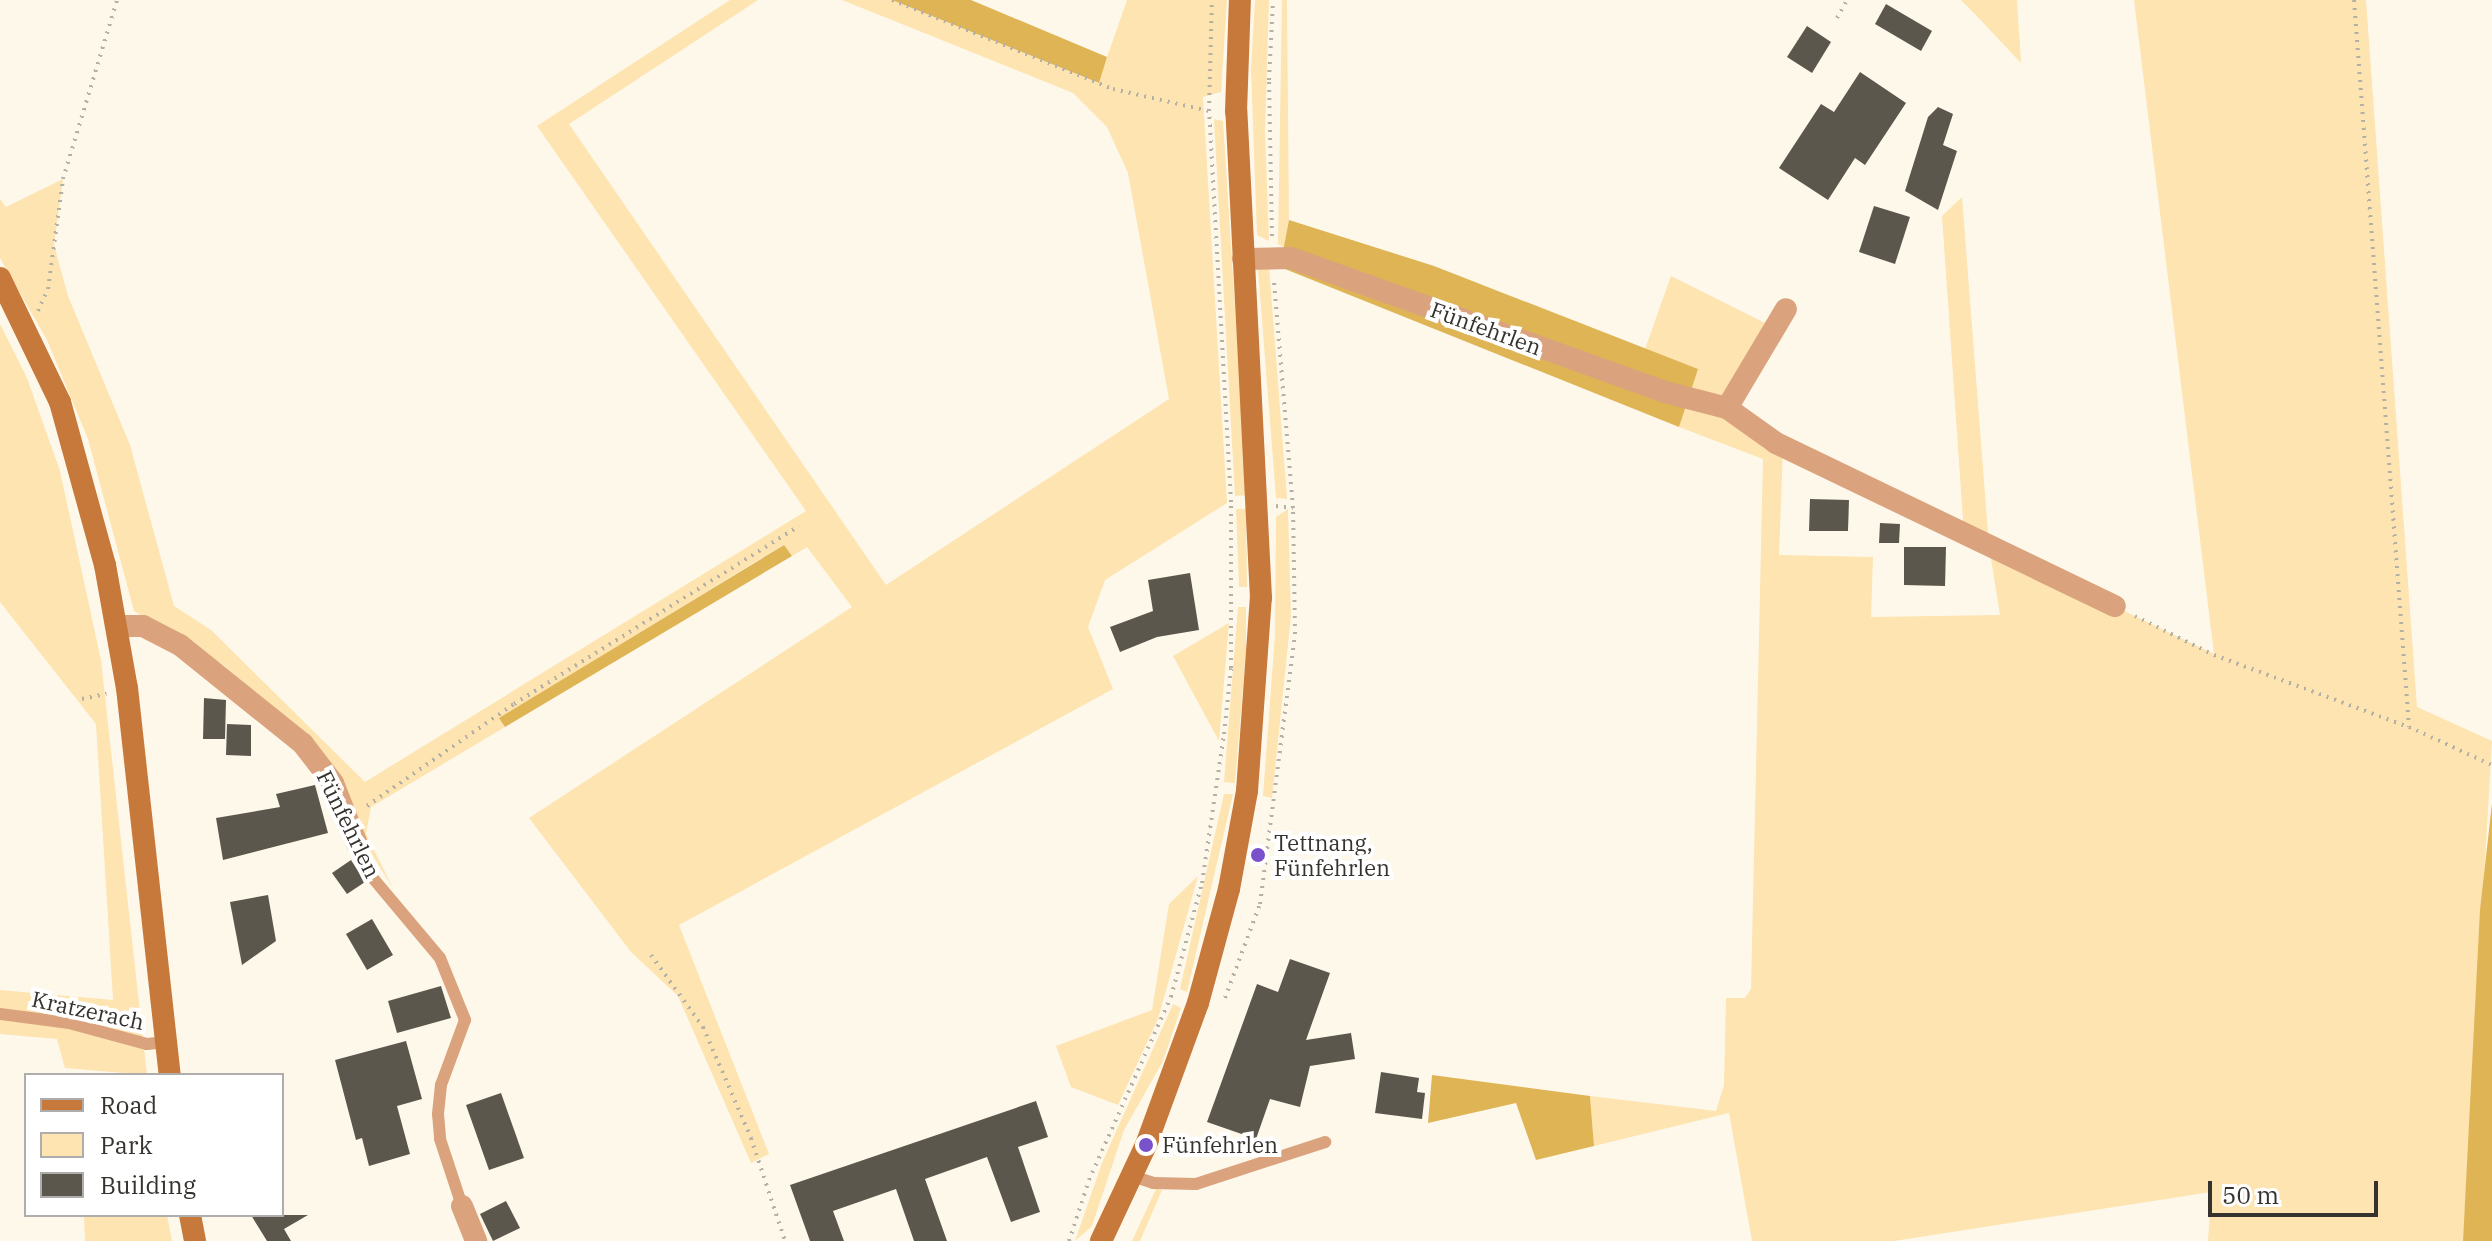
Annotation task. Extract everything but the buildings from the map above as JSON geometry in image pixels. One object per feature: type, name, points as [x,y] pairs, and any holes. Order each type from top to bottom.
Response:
[{"type":"main road","points":[[1101,1241],[1132,1176],[1198,1003],[1229,889],[1247,791],[1261,598],[1236,112],[1240,0]]},
{"type":"main road","points":[[0,278],[26,325],[84,474],[117,626],[170,1073]]},
{"type":"main road","points":[[190,1217],[195,1241]]},
{"type":"street","name":"Fünfehrlen","points":[[1243,259],[1291,258],[1665,392],[1727,408],[1776,443],[2115,606]]},
{"type":"street","points":[[1727,408],[1786,309]]},
{"type":"street","name":"Fünfehrlen","points":[[117,626],[143,626],[180,645],[284,727],[319,761],[355,836]]},
{"type":"street","name":"Fünfehrlen","points":[[462,1206],[476,1241]]},
{"type":"lane","name":"Fünfehrlen","points":[[355,836],[372,877],[440,958],[465,1020],[441,1085],[438,1114],[440,1139],[462,1206]]},
{"type":"lane","name":"Kratzerach","points":[[0,1014],[69,1023],[147,1044],[166,1042]]},
{"type":"lane","points":[[1132,1176],[1153,1183],[1196,1184],[1325,1142]]},
{"type":"path","points":[[26,325],[43,306],[48,289],[63,179],[117,0]]},
{"type":"path","points":[[892,0],[1113,89],[1209,111]]},
{"type":"path","points":[[1069,1241],[1089,1180],[1171,997],[1202,883],[1217,788],[1232,598],[1209,111],[1212,0]]},
{"type":"path","points":[[1837,18],[1847,0]]},
{"type":"path","points":[[2354,0],[2409,727]]},
{"type":"path","points":[[355,836],[362,809],[391,785],[799,526]]},
{"type":"path","points":[[2115,606],[2214,655],[2409,727],[2492,765]]},
{"type":"path","points":[[107,678],[111,707]]},
{"type":"path","points":[[82,699],[110,693]]},
{"type":"path","points":[[651,955],[703,1027],[751,1138],[785,1241]]},
{"type":"green space","points":[[730,0],[758,0],[569,124],[886,585],[1169,399],[1128,173],[1107,127],[1073,93],[842,0],[892,0],[1098,83],[1127,0],[1227,0],[1221,92],[1203,97],[1227,503],[1105,580],[1088,627],[1113,689],[679,925],[769,1154],[751,1163],[678,996],[631,952],[529,818],[852,607],[807,547],[792,556],[783,545],[500,718],[505,727],[371,807],[366,834],[394,890],[287,718],[222,664],[134,611],[88,439],[47,340],[0,258],[0,199],[6,207],[63,179],[54,245],[68,296],[130,445],[174,606],[211,630],[365,782],[806,511],[537,126]]},
{"type":"green space","points":[[1255,0],[1269,0],[1265,132],[1269,241],[1257,235],[1251,69]]},
{"type":"green space","points":[[1282,0],[1287,0],[1289,220],[1284,247],[1278,244]]},
{"type":"green space","points":[[1961,0],[2017,0],[2021,63],[1973,12]]},
{"type":"green space","points":[[2134,0],[2366,0],[2417,707],[2492,741],[2463,1241],[2208,1241],[2211,1192],[1894,1241],[1752,1241],[1729,1113],[1594,1146],[1590,1096],[1716,1111],[1724,1085],[1726,998],[1745,998],[1751,989],[1763,459],[1679,427],[1697,369],[1645,349],[1671,276],[1775,328],[1727,408],[1783,447],[1779,555],[1873,557],[1871,617],[2000,615],[1989,546],[2214,654]]},
{"type":"green space","points":[[1214,119],[1223,121],[1247,495],[1235,496]]},
{"type":"green space","points":[[1962,197],[1989,546],[1964,534],[1942,216]]},
{"type":"green space","points":[[1269,266],[1287,499],[1276,498],[1258,269]]},
{"type":"green space","points":[[0,324],[27,378],[60,471],[101,660],[147,1073],[65,1068],[57,1039],[0,1034],[0,990],[113,1000],[96,724],[0,602]]},
{"type":"green space","points":[[1236,509],[1246,509],[1247,587],[1239,587]]},
{"type":"green space","points":[[1288,509],[1291,616],[1272,798],[1263,796],[1275,635],[1276,517]]},
{"type":"green space","points":[[1238,607],[1246,607],[1246,651],[1235,783],[1224,782]]},
{"type":"green space","points":[[1229,623],[1219,741],[1173,656]]},
{"type":"green space","points":[[1224,794],[1233,794],[1187,992],[1180,989]]},
{"type":"green space","points":[[1198,876],[1158,1019],[1118,1105],[1071,1087],[1056,1046],[1152,1010],[1169,904]]},
{"type":"green space","points":[[1173,1004],[1181,1008],[1163,1061],[1124,1130],[1092,1226],[1075,1241],[1102,1163]]},
{"type":"green space","points":[[1156,1189],[1162,1190],[1140,1241],[1132,1241]]},
{"type":"green space","points":[[84,1217],[167,1217],[172,1241],[85,1241]]},
{"type":"shaded area","points":[[892,0],[971,0],[1107,57],[1099,83]]},
{"type":"shaded area","points":[[1289,220],[1434,266],[1698,369],[1679,427],[1280,267]]},
{"type":"shaded area","points":[[784,545],[792,556],[505,727],[499,718]]},
{"type":"shaded area","points":[[2492,803],[2492,1241],[2463,1241],[2480,910]]},
{"type":"shaded area","points":[[1432,1075],[1590,1096],[1594,1146],[1536,1160],[1516,1103],[1428,1123]]},
{"type":"place","name":"Tettnang, Fünfehrlen","points":[[1258,855]]},
{"type":"place","name":"Fünfehrlen","points":[[1146,1145]]}]
